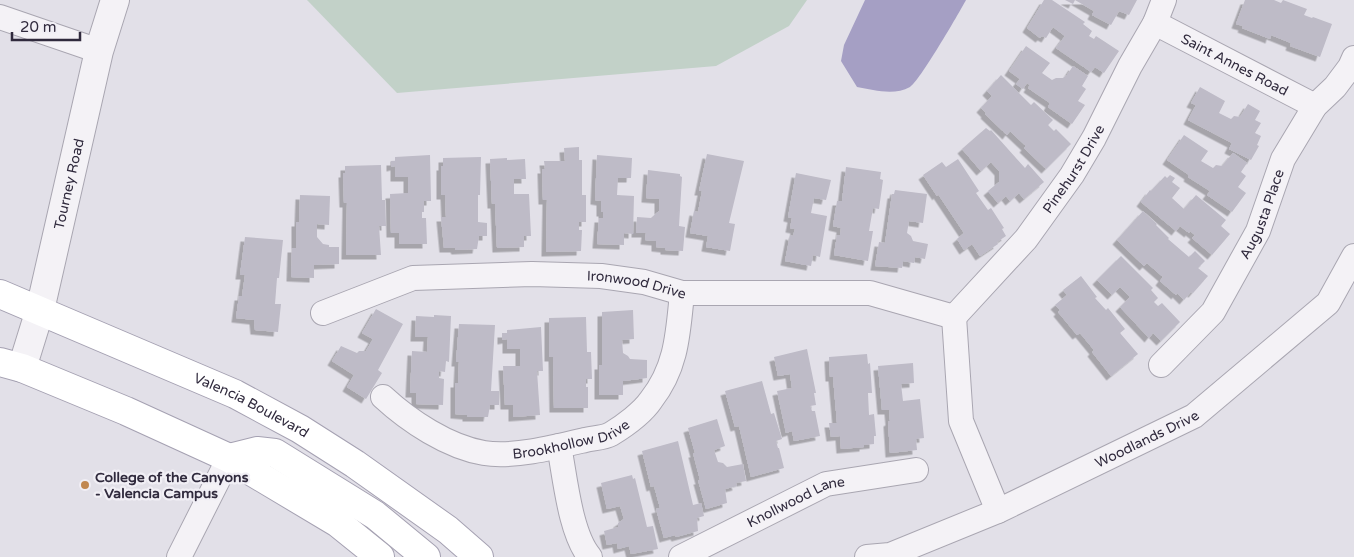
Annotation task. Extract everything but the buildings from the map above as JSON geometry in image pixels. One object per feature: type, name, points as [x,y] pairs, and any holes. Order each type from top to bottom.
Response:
[{"type":"main road","name":"Valencia Boulevard","points":[[0,294],[235,394],[300,429],[355,464],[448,530],[479,557]]},
{"type":"main road","points":[[11,365],[126,411],[230,458],[338,523],[380,557]]},
{"type":"main road","points":[[230,458],[257,452],[275,453],[375,515],[426,557]]},
{"type":"street","name":"Tourney Road","points":[[11,365],[40,310],[99,51],[115,0]]},
{"type":"street","name":"Pinehurst Drive","points":[[954,317],[1026,239],[1072,174],[1094,138],[1164,0]]},
{"type":"street","points":[[0,16],[99,51]]},
{"type":"street","name":"Saint Annes Road","points":[[1154,23],[1315,106]]},
{"type":"street","name":"Augusta Place","points":[[1161,365],[1213,312],[1258,231],[1283,159],[1315,106],[1335,87],[1350,68],[1354,58]]},
{"type":"street","name":"Woodlands Drive","points":[[882,556],[998,511],[1194,416],[1328,303],[1354,256]]},
{"type":"street","name":"Ironwood Drive","points":[[323,313],[413,278],[532,274],[601,276],[644,282],[682,293],[870,293],[954,317]]},
{"type":"street","name":"Brookhollow Drive","points":[[382,397],[403,415],[434,433],[462,446],[484,453],[506,454],[560,446],[610,435],[645,408],[653,399],[669,370],[678,338],[682,293]]},
{"type":"street","points":[[954,317],[961,421],[998,511]]},
{"type":"street","points":[[560,446],[575,527],[581,546],[590,557]]},
{"type":"street","points":[[179,557],[230,458]]},
{"type":"street","name":"Knollwood Lane","points":[[681,557],[826,484],[916,470]]},
{"type":"shaded area","points":[[307,0],[807,0],[789,26],[716,66],[397,93]]},
{"type":"shaded area","points":[[865,0],[966,0],[915,82],[904,90],[891,92],[857,87],[841,61],[844,45]]},
{"type":"place","name":"College of the Canyons - Valencia Campus","points":[[85,485]]}]
